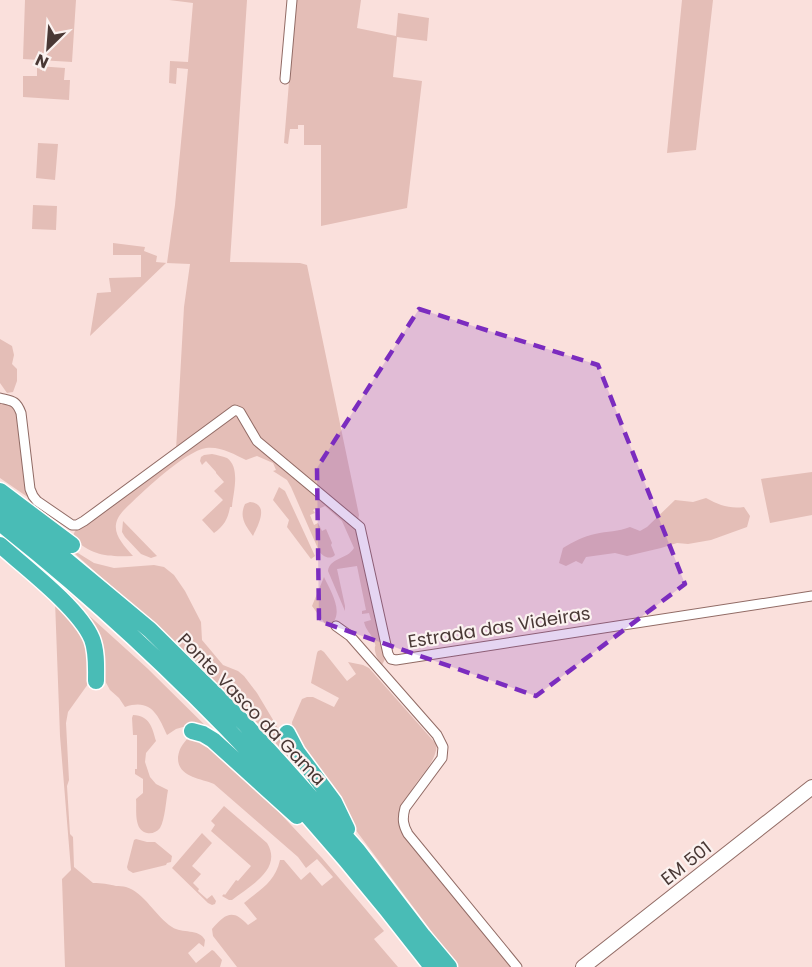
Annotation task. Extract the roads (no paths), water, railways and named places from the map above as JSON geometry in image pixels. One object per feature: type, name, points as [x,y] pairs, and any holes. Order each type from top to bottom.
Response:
[{"type":"highway","points":[[0,491],[72,545]]},
{"type":"highway","name":"Ponte Vasco da Gama","points":[[0,505],[150,630],[244,723],[358,851],[449,967]]},
{"type":"highway","name":"Ponte Vasco da Gama","points":[[0,523],[96,603],[166,667],[259,761],[339,851],[432,967]]},
{"type":"highway","points":[[0,545],[66,604],[84,625],[94,646],[96,681]]},
{"type":"highway","points":[[192,731],[213,740],[339,851]]},
{"type":"highway","points":[[287,733],[297,752],[334,802],[358,851]]},
{"type":"main road","name":"EM 501","points":[[583,967],[812,787]]},
{"type":"street","points":[[285,79],[292,0]]},
{"type":"street","name":"Estrada das Videiras","points":[[0,398],[13,401],[18,405],[21,413],[30,489],[33,496],[72,525],[84,521],[235,410],[240,412],[257,441],[360,527],[391,659],[812,596]]},
{"type":"street","points":[[336,626],[350,636],[437,735],[444,747],[442,758],[405,808],[402,816],[404,826],[408,834],[517,967]]}]
